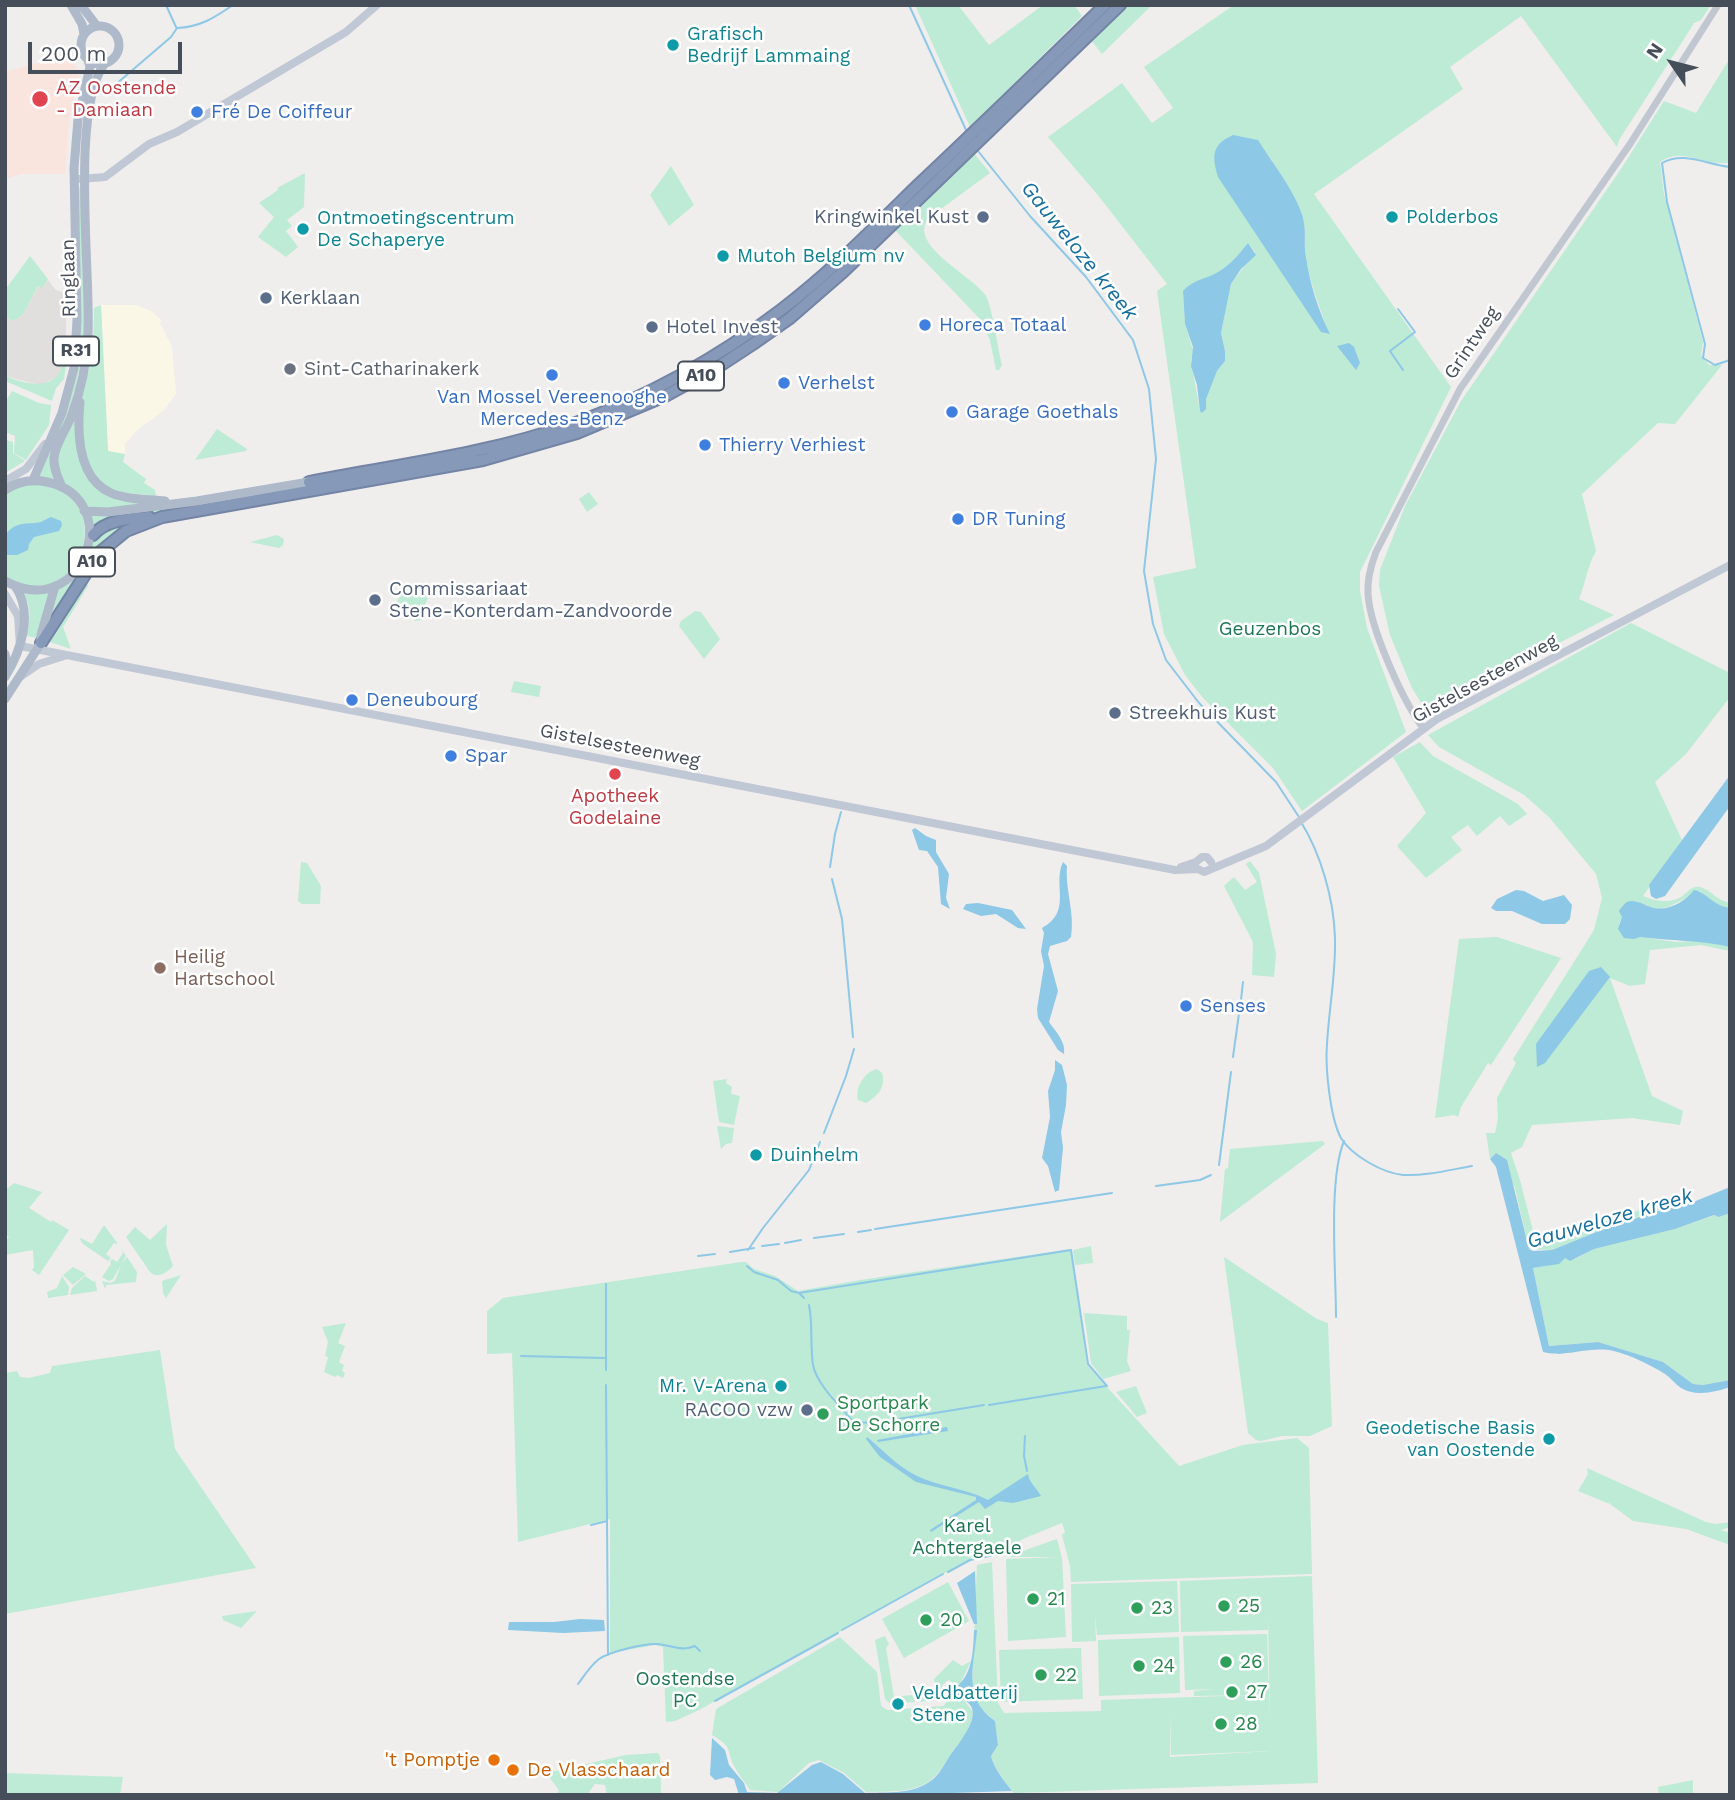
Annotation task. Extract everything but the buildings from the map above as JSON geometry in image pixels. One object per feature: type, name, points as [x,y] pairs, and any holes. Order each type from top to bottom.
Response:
[{"type":"highway","name":"A10","points":[[309,482],[480,449],[552,430],[604,412],[713,357],[783,309],[834,265],[1105,5]]},
{"type":"highway","name":"A10","points":[[91,539],[104,526],[125,519],[162,517],[483,460],[577,433],[665,396],[753,344],[817,295],[1120,5]]},
{"type":"highway","name":"A10","points":[[39,646],[99,553],[126,531],[162,517]]},
{"type":"main road","name":"R31","points":[[71,5],[82,24],[84,34],[81,48],[88,61]]},
{"type":"main road","name":"R31","points":[[81,5],[96,25],[109,28],[118,39],[116,55],[105,63]]},
{"type":"main road","points":[[74,179],[106,177],[153,142],[177,132],[346,32],[377,5]]},
{"type":"main road","points":[[84,34],[96,25]]},
{"type":"main road","points":[[88,61],[105,63]]},
{"type":"main road","name":"Ringlaan","points":[[33,480],[58,424],[69,390],[76,349],[76,127],[90,67],[88,61]]},
{"type":"main road","name":"Ringlaan","points":[[62,487],[54,454],[82,383],[88,331],[85,179],[90,113],[97,77],[105,63]]},
{"type":"main road","name":"A10","points":[[82,383],[79,444],[94,480],[114,495],[180,502]]},
{"type":"main road","points":[[5,481],[34,461],[58,424]]},
{"type":"main road","points":[[5,489],[33,480],[62,487]]},
{"type":"main road","name":"A10","points":[[84,511],[108,512],[309,482]]},
{"type":"main road","name":"R31","points":[[62,487],[84,511]]},
{"type":"main road","points":[[5,581],[35,590],[65,581],[82,564],[91,539],[84,511]]},
{"type":"main road","name":"Gistelsesteenweg","points":[[1210,865],[1232,861],[1266,846],[1450,712],[1730,565]]},
{"type":"main road","points":[[7,674],[20,646],[24,628],[24,607],[15,586]]},
{"type":"main road","points":[[5,699],[39,646],[55,586]]},
{"type":"main road","points":[[5,594],[18,615],[20,646]]},
{"type":"main road","points":[[20,646],[39,646]]},
{"type":"main road","name":"Gistelsesteenweg","points":[[39,646],[67,655],[1168,868],[1197,865]]},
{"type":"main road","points":[[5,654],[7,674]]},
{"type":"main road","points":[[20,677],[42,663],[67,655]]},
{"type":"main road","points":[[1202,857],[1207,857],[1210,865],[1204,872],[1197,865],[1202,857]]},
{"type":"street","name":"Grintweg","points":[[1424,729],[1404,699],[1372,617],[1368,588],[1376,552],[1460,389],[1630,144],[1718,5]]},
{"type":"shaded area","name":"AZ Oostende - Damiaan","points":[[67,61],[75,64],[79,76],[69,122],[65,174],[21,174],[5,179],[5,72],[34,64]]},
{"type":"shaded area","points":[[48,280],[56,290],[67,294],[65,364],[57,377],[43,384],[5,376],[5,316],[13,321],[23,315],[39,285],[43,288]]},
{"type":"shaded area","points":[[101,305],[136,305],[151,311],[162,321],[160,323],[172,347],[176,394],[164,410],[135,432],[125,444],[125,454],[108,451]]},
{"type":"green space","points":[[915,5],[958,5],[989,45],[1043,5],[1074,5],[1082,16],[970,127]]},
{"type":"green space","points":[[1127,5],[1152,5],[1102,54],[1091,40]]},
{"type":"green space","name":"Geuzenbos","points":[[1234,5],[1711,5],[1701,20],[1694,23],[1617,147],[1521,16],[1450,67],[1463,89],[1314,194],[1451,387],[1360,572],[1360,591],[1367,628],[1406,732],[1302,811],[1273,768],[1203,698],[1185,675],[1164,634],[1153,577],[1196,568],[1157,291],[1167,284],[1097,194],[1048,137],[1122,83],[1152,123],[1173,108],[1144,67]],"holes":[[[1233,136],[1257,140],[1296,200],[1304,222],[1310,276],[1329,334]],[[1248,243],[1255,252],[1231,284],[1221,333],[1225,361],[1217,371],[1200,411],[1191,361],[1193,350],[1185,324],[1183,291],[1223,269]]]},
{"type":"green space","points":[[1730,58],[1730,163],[1677,156],[1660,162],[1664,194],[1703,342],[1701,355],[1709,365],[1722,365],[1675,424],[1658,423],[1582,494],[1596,551],[1579,599],[1614,615],[1426,711],[1412,688],[1390,635],[1379,586],[1380,570],[1405,506],[1461,401],[1621,169],[1664,101],[1696,113]]},
{"type":"green space","points":[[974,153],[990,173],[930,217],[924,227],[926,238],[933,249],[986,296],[1002,365],[999,370],[996,370],[990,340],[979,318],[894,229]]},
{"type":"green space","points":[[671,166],[694,205],[669,226],[650,195]]},
{"type":"green space","points":[[305,173],[304,207],[287,220],[292,226],[286,231],[298,247],[286,257],[258,237],[274,217],[259,203],[278,190],[277,188]]},
{"type":"green space","points":[[77,186],[82,189],[85,338],[74,399],[56,442],[56,480],[38,477],[77,372]]},
{"type":"green space","points":[[30,256],[48,279],[43,288],[38,286],[23,315],[13,321],[5,316],[5,290]]},
{"type":"green space","points":[[101,305],[108,451],[125,454],[123,462],[146,479],[144,483],[155,490],[156,496],[115,492],[95,478],[81,444],[81,403],[93,352],[94,308]]},
{"type":"green space","points":[[66,342],[69,343],[64,379],[56,388],[52,401],[5,381],[5,376],[30,383],[41,384],[49,381],[61,368]]},
{"type":"green space","points":[[12,391],[39,403],[51,405],[49,425],[26,460],[14,453],[15,436],[5,432],[5,403]]},
{"type":"green space","points":[[72,420],[76,421],[93,481],[142,503],[116,508],[90,508],[65,484],[56,459]]},
{"type":"green space","points":[[217,429],[247,449],[246,451],[195,460]]},
{"type":"green space","points":[[6,440],[13,442],[13,453],[25,461],[5,473]]},
{"type":"green space","points":[[30,484],[59,490],[77,505],[84,526],[83,548],[73,568],[56,582],[33,586],[5,577],[5,494]]},
{"type":"green space","points":[[589,492],[598,504],[587,512],[579,499]]},
{"type":"green space","points":[[218,503],[160,514],[125,517],[93,530],[90,515]]},
{"type":"green space","points":[[139,521],[118,534],[48,627],[54,594],[83,568],[97,535],[113,526]]},
{"type":"green space","points":[[277,535],[284,539],[279,548],[250,542]]},
{"type":"green space","points":[[86,580],[88,586],[63,627],[71,649],[48,641]]},
{"type":"green space","points":[[403,589],[412,594],[423,592],[428,597],[422,620],[415,621],[405,611],[391,615]]},
{"type":"green space","points":[[49,592],[37,638],[27,636],[29,608],[22,593]]},
{"type":"green space","points":[[695,611],[701,612],[720,639],[704,659],[679,626],[681,621]]},
{"type":"green space","points":[[1631,623],[1730,673],[1730,697],[1686,754],[1655,782],[1682,840],[1643,896],[1666,901],[1681,897],[1692,888],[1700,887],[1730,903],[1730,908],[1717,906],[1700,891],[1668,907],[1657,909],[1634,901],[1619,923],[1640,937],[1676,942],[1700,941],[1730,947],[1730,951],[1701,945],[1650,950],[1645,984],[1630,986],[1610,978],[1652,1096],[1683,1111],[1680,1125],[1632,1118],[1532,1125],[1522,1147],[1511,1153],[1536,1243],[1675,1199],[1685,1198],[1686,1205],[1676,1205],[1552,1250],[1529,1249],[1515,1188],[1496,1153],[1490,1159],[1486,1133],[1495,1133],[1498,1119],[1497,1098],[1516,1063],[1513,1059],[1594,930],[1602,898],[1596,874],[1549,817],[1524,795],[1439,747],[1428,735]]},
{"type":"green space","points":[[514,681],[541,686],[539,697],[511,692]]},
{"type":"green space","points":[[1420,742],[1433,756],[1518,804],[1527,814],[1509,826],[1500,816],[1477,836],[1468,825],[1451,837],[1462,850],[1426,878],[1397,846],[1426,813],[1393,757]]},
{"type":"green space","points":[[1250,861],[1259,873],[1276,954],[1274,977],[1252,975],[1253,942],[1224,886],[1234,877],[1245,890],[1257,882],[1246,864]]},
{"type":"green space","points":[[301,862],[307,863],[321,886],[320,904],[302,904],[298,901]]},
{"type":"green space","points":[[1497,937],[1561,958],[1491,1065],[1488,1063],[1461,1107],[1458,1117],[1454,1115],[1435,1118],[1459,939]]},
{"type":"green space","points":[[877,1069],[883,1078],[880,1091],[866,1103],[858,1100],[862,1081],[868,1073]]},
{"type":"green space","points":[[727,1079],[726,1083],[732,1087],[731,1094],[740,1096],[734,1125],[719,1122],[713,1081]]},
{"type":"green space","points":[[717,1126],[734,1128],[732,1143],[721,1149]]},
{"type":"green space","points":[[1323,1141],[1325,1144],[1220,1222],[1225,1169],[1228,1168],[1230,1149]]},
{"type":"green space","points":[[14,1183],[42,1192],[29,1208],[69,1230],[39,1275],[32,1270],[33,1250],[5,1255],[5,1242],[9,1237],[5,1234],[5,1187],[8,1188]]},
{"type":"green space","points":[[1730,1213],[1730,1380],[1693,1384],[1663,1362],[1598,1342],[1549,1346],[1533,1268],[1565,1258],[1575,1259],[1594,1249]]},
{"type":"green space","points":[[167,1224],[166,1245],[173,1266],[165,1273],[156,1275],[150,1272],[126,1237],[135,1227],[150,1240]]},
{"type":"green space","points":[[104,1225],[118,1244],[114,1243],[106,1254],[111,1258],[108,1261],[80,1239],[92,1244]]},
{"type":"green space","points":[[1091,1246],[1093,1263],[1075,1265],[1073,1250]]},
{"type":"green space","points":[[121,1248],[126,1256],[113,1279],[109,1281],[102,1277],[112,1259],[117,1262],[123,1253]]},
{"type":"green space","name":"Sportpark De Schorre","points":[[1071,1249],[1087,1365],[1179,1466],[1243,1445],[1297,1438],[1309,1448],[1312,1574],[1071,1582],[1062,1523],[994,1554],[972,1558],[699,1710],[675,1721],[666,1722],[663,1647],[655,1645],[610,1653],[610,1519],[518,1542],[512,1353],[487,1354],[487,1311],[503,1298],[741,1262],[775,1276],[798,1291]]},
{"type":"green space","points":[[127,1257],[137,1272],[136,1282],[106,1285],[105,1289],[102,1281],[115,1281]]},
{"type":"green space","points":[[1224,1257],[1317,1319],[1328,1323],[1332,1426],[1310,1436],[1282,1436],[1261,1441],[1248,1433]]},
{"type":"green space","points":[[73,1267],[86,1274],[73,1285],[63,1275]]},
{"type":"green space","points":[[181,1275],[166,1298],[162,1281]]},
{"type":"green space","points":[[62,1276],[69,1287],[68,1295],[48,1298],[47,1292],[57,1288]]},
{"type":"green space","points":[[85,1276],[94,1282],[95,1280],[97,1291],[70,1295],[72,1288]]},
{"type":"green space","points":[[1084,1313],[1127,1316],[1127,1330],[1130,1330],[1127,1361],[1131,1371],[1103,1379],[1091,1363]]},
{"type":"green space","points":[[346,1323],[338,1343],[345,1346],[339,1362],[344,1365],[342,1371],[345,1373],[343,1378],[337,1375],[335,1377],[324,1372],[328,1342],[322,1327]]},
{"type":"green space","points":[[160,1350],[175,1449],[256,1568],[5,1614],[5,1373],[17,1371],[20,1377],[29,1378],[50,1373],[52,1366]]},
{"type":"green space","points":[[1136,1386],[1147,1413],[1137,1417],[1116,1392]]},
{"type":"green space","points":[[1587,1468],[1706,1522],[1730,1522],[1730,1527],[1721,1530],[1730,1533],[1730,1545],[1686,1529],[1633,1521],[1610,1504],[1578,1491],[1588,1474]]},
{"type":"green space","name":"21","points":[[1057,1539],[1062,1558],[1066,1637],[1008,1641],[1006,1559],[1059,1557],[1006,1557]]},
{"type":"green space","points":[[992,1562],[998,1703],[1004,1713],[1101,1711],[1101,1700],[1257,1695],[1194,1696],[1194,1691],[1215,1689],[1185,1690],[1183,1636],[1267,1634],[1270,1721],[1268,1615],[1268,1630],[1181,1632],[1180,1581],[1312,1576],[1318,1783],[1014,1793],[991,1756],[998,1745],[995,1721],[979,1707],[972,1690],[977,1565]],"holes":[[[1171,1714],[1171,1755],[1271,1751],[1170,1757]]]},
{"type":"green space","name":"23","points":[[1177,1581],[1179,1632],[1097,1635],[1095,1616],[1096,1641],[1072,1642],[1071,1584]]},
{"type":"green space","name":"20","points":[[948,1582],[969,1621],[904,1658],[882,1619]]},
{"type":"green space","points":[[257,1611],[241,1628],[223,1620],[222,1616]]},
{"type":"green space","points":[[885,1636],[889,1644],[886,1648],[894,1697],[912,1695],[915,1702],[889,1703],[885,1699],[875,1640]]},
{"type":"green space","points":[[840,1637],[877,1672],[881,1706],[887,1710],[943,1706],[950,1699],[963,1699],[973,1712],[965,1735],[936,1775],[911,1789],[866,1792],[844,1773],[819,1760],[809,1763],[778,1792],[750,1790],[734,1766],[726,1745],[712,1735],[716,1709]]},
{"type":"green space","name":"24","points":[[1179,1637],[1180,1693],[1099,1696],[1098,1640]]},
{"type":"green space","name":"22","points":[[1081,1648],[1083,1699],[1001,1702],[999,1650]]},
{"type":"green space","points":[[953,1660],[962,1666],[971,1661],[960,1684],[956,1686],[949,1680],[941,1687],[941,1699],[920,1702],[918,1699],[930,1693],[935,1687],[934,1679]]},
{"type":"green space","points":[[658,1753],[661,1795],[607,1795],[605,1785],[595,1784],[587,1795],[557,1795],[559,1790],[546,1773],[626,1755]]},
{"type":"green space","points":[[5,1773],[123,1777],[120,1795],[5,1795]]},
{"type":"green space","points":[[1693,1780],[1693,1795],[1659,1795],[1658,1787]]},
{"type":"water","points":[[1233,135],[1258,140],[1296,200],[1304,222],[1306,257],[1312,287],[1330,334],[1321,332],[1218,177],[1215,152],[1221,143]]},
{"type":"water","points":[[1248,243],[1256,255],[1241,269],[1231,284],[1221,333],[1225,361],[1217,371],[1206,399],[1206,409],[1202,413],[1191,366],[1193,347],[1185,324],[1183,291],[1191,284],[1223,269]]},
{"type":"water","points":[[1349,343],[1354,347],[1360,363],[1356,370],[1337,346]]},
{"type":"water","points":[[51,517],[61,521],[59,531],[34,537],[28,550],[17,555],[7,555],[5,535],[12,528]]},
{"type":"water","points":[[1730,775],[1730,806],[1665,896],[1656,899],[1651,896],[1649,885]]},
{"type":"water","points":[[915,828],[936,840],[936,852],[949,874],[946,898],[950,909],[941,904],[938,867],[927,851],[919,850],[912,830]]},
{"type":"water","points":[[1063,862],[1067,866],[1071,937],[1067,941],[1050,946],[1048,954],[1058,991],[1049,1022],[1062,1041],[1064,1054],[1058,1050],[1038,1018],[1037,1009],[1044,966],[1041,951],[1044,933],[1042,928],[1057,914]]},
{"type":"water","points":[[1516,890],[1543,901],[1564,895],[1572,905],[1570,919],[1565,924],[1542,924],[1512,911],[1496,911],[1491,908],[1497,899]]},
{"type":"water","points":[[1694,890],[1730,908],[1730,947],[1640,937],[1624,938],[1618,929],[1622,917],[1619,911],[1627,902],[1633,901],[1660,909],[1682,901]]},
{"type":"water","points":[[978,903],[1012,910],[1026,929],[1018,928],[996,914],[981,916],[963,909],[966,904]]},
{"type":"water","points":[[1601,967],[1610,977],[1545,1063],[1537,1067],[1536,1044],[1589,971]]},
{"type":"water","points":[[1055,1060],[1062,1065],[1067,1085],[1061,1132],[1063,1148],[1059,1190],[1055,1192],[1048,1166],[1042,1158],[1050,1117],[1048,1091],[1055,1070]]},
{"type":"water","points":[[1496,1153],[1507,1160],[1529,1249],[1533,1251],[1552,1250],[1676,1205],[1686,1205],[1730,1187],[1730,1213],[1719,1217],[1714,1215],[1675,1229],[1594,1249],[1570,1261],[1565,1258],[1559,1264],[1533,1268],[1549,1346],[1598,1342],[1663,1362],[1693,1384],[1730,1380],[1730,1387],[1706,1393],[1687,1391],[1653,1367],[1614,1351],[1596,1349],[1560,1354],[1543,1352],[1496,1167],[1490,1159]]},
{"type":"water","points":[[947,1427],[948,1431],[878,1442],[877,1440]]},
{"type":"water","points":[[867,1437],[902,1467],[933,1482],[988,1500],[1028,1474],[1041,1496],[1013,1503],[998,1501],[985,1509],[979,1502],[931,1532],[930,1530],[976,1500],[976,1497],[916,1482],[880,1457]]},
{"type":"water","points":[[975,1571],[977,1624],[974,1624],[957,1583]]},
{"type":"water","points":[[604,1620],[605,1631],[563,1633],[508,1630],[509,1622]]},
{"type":"water","points":[[974,1630],[977,1630],[972,1680],[974,1692],[985,1712],[995,1721],[998,1745],[991,1756],[1012,1791],[893,1795],[739,1795],[734,1779],[727,1777],[715,1780],[710,1775],[712,1738],[725,1750],[729,1765],[744,1783],[747,1792],[777,1793],[812,1765],[821,1762],[843,1774],[865,1793],[903,1791],[929,1783],[966,1733],[973,1715],[972,1708],[966,1701],[955,1697],[952,1690],[959,1685],[968,1671]]},
{"type":"waterway","points":[[166,5],[176,27]]},
{"type":"waterway","name":"Gauweloze kreek","points":[[108,91],[171,37],[177,28],[206,21],[233,5]]},
{"type":"waterway","name":"Gauweloze kreek","points":[[909,5],[966,130]]},
{"type":"waterway","name":"Gauweloze kreek","points":[[978,151],[1030,216],[1086,277],[1133,340],[1149,389],[1156,459],[1144,571],[1153,624],[1166,660],[1199,703],[1276,782],[1299,817]]},
{"type":"waterway","points":[[1730,167],[1686,158],[1662,163],[1667,202],[1705,344],[1703,358],[1715,365],[1730,360]]},
{"type":"waterway","points":[[1398,309],[1415,332],[1390,351],[1403,370]]},
{"type":"waterway","points":[[830,867],[841,812]]},
{"type":"waterway","name":"Gauweloze kreek","points":[[1301,822],[1320,863],[1334,923],[1327,1065],[1331,1105],[1341,1138],[1360,1157],[1395,1174],[1420,1175],[1472,1166]]},
{"type":"waterway","points":[[832,879],[842,919],[853,1037]]},
{"type":"waterway","points":[[1241,1000],[1243,982]]},
{"type":"waterway","points":[[1233,1057],[1240,1006]]},
{"type":"waterway","points":[[824,1133],[854,1049]]},
{"type":"waterway","points":[[1219,1165],[1231,1072]]},
{"type":"waterway","points":[[1336,1317],[1334,1202],[1339,1158],[1344,1141]]},
{"type":"waterway","points":[[748,1250],[809,1170],[820,1142]]},
{"type":"waterway","points":[[1156,1186],[1200,1180],[1211,1175]]},
{"type":"waterway","points":[[875,1229],[1112,1193]]},
{"type":"waterway","points":[[858,1232],[871,1230]]},
{"type":"waterway","points":[[814,1238],[844,1234]]},
{"type":"waterway","points":[[785,1243],[801,1240]]},
{"type":"waterway","points":[[762,1246],[779,1244]]},
{"type":"waterway","points":[[730,1252],[754,1248]]},
{"type":"waterway","points":[[799,1293],[1071,1250],[1088,1364],[1107,1386]]},
{"type":"waterway","points":[[698,1256],[715,1254]]},
{"type":"waterway","points":[[747,1266],[754,1272],[778,1280],[804,1298]]},
{"type":"waterway","points":[[606,1284],[606,1370]]},
{"type":"waterway","points":[[809,1305],[812,1358],[816,1373],[825,1389],[858,1427]]},
{"type":"waterway","points":[[1558,1353],[1569,1351]]},
{"type":"waterway","points":[[521,1356],[604,1358]]},
{"type":"waterway","points":[[606,1385],[608,1655]]},
{"type":"waterway","points":[[989,1405],[1106,1386]]},
{"type":"waterway","points":[[880,1422],[984,1405]]},
{"type":"waterway","points":[[854,1422],[874,1423]]},
{"type":"waterway","points":[[1025,1436],[1024,1456],[1027,1471]]},
{"type":"waterway","points":[[591,1525],[607,1521]]},
{"type":"waterway","points":[[948,1572],[970,1560],[999,1554]]},
{"type":"waterway","points":[[842,1630],[943,1574]]},
{"type":"waterway","points":[[715,1701],[838,1633]]},
{"type":"waterway","points":[[578,1684],[599,1659],[627,1648],[657,1644],[681,1648],[695,1646],[700,1651]]},
{"type":"place","name":"Grafisch Bedrijf Lammaing","points":[[673,45]]},
{"type":"place","name":"AZ Oostende - Damiaan","points":[[40,99]]},
{"type":"place","name":"Fré De Coiffeur","points":[[197,112]]},
{"type":"place","name":"Kringwinkel Kust","points":[[983,217]]},
{"type":"place","name":"Polderbos","points":[[1392,217]]},
{"type":"place","name":"Ontmoetingscentrum De Schaperye","points":[[303,229]]},
{"type":"place","name":"Mutoh Belgium nv","points":[[723,256]]},
{"type":"place","name":"Kerklaan","points":[[266,298]]},
{"type":"place","name":"Horeca Totaal","points":[[925,325]]},
{"type":"place","name":"Hotel Invest","points":[[652,327]]},
{"type":"place","name":"Sint-Catharinakerk","points":[[290,369]]},
{"type":"place","name":"Van Mossel Vereenooghe Mercedes-Benz","points":[[552,375]]},
{"type":"place","name":"Verhelst","points":[[784,383]]},
{"type":"place","name":"Garage Goethals","points":[[952,412]]},
{"type":"place","name":"Thierry Verhiest","points":[[705,445]]},
{"type":"place","name":"DR Tuning","points":[[958,519]]},
{"type":"place","name":"Commissariaat Stene-Konterdam-Zandvoorde","points":[[375,600]]},
{"type":"place","name":"Deneubourg","points":[[352,700]]},
{"type":"place","name":"Streekhuis Kust","points":[[1115,713]]},
{"type":"place","name":"Spar","points":[[451,756]]},
{"type":"place","name":"Apotheek Godelaine","points":[[615,774]]},
{"type":"place","name":"Heilig Hartschool","points":[[160,968]]},
{"type":"place","name":"Senses","points":[[1186,1006]]},
{"type":"place","name":"Duinhelm","points":[[756,1155]]},
{"type":"place","name":"Mr. V-Arena","points":[[781,1386]]},
{"type":"place","name":"RACOO vzw","points":[[807,1410]]},
{"type":"place","name":"Sportpark De Schorre","points":[[823,1414]]},
{"type":"place","name":"Geodetische Basis van Oostende","points":[[1549,1439]]},
{"type":"place","name":"21","points":[[1033,1599]]},
{"type":"place","name":"25","points":[[1224,1606]]},
{"type":"place","name":"23","points":[[1137,1608]]},
{"type":"place","name":"20","points":[[926,1620]]},
{"type":"place","name":"26","points":[[1226,1662]]},
{"type":"place","name":"24","points":[[1139,1666]]},
{"type":"place","name":"22","points":[[1041,1675]]},
{"type":"place","name":"27","points":[[1232,1692]]},
{"type":"place","name":"Veldbatterij Stene","points":[[898,1704]]},
{"type":"place","name":"28","points":[[1221,1724]]},
{"type":"place","name":"'t Pomptje","points":[[494,1760]]},
{"type":"place","name":"De Vlasschaard","points":[[513,1770]]},
{"type":"park label","name":"Karel Achtergaele","points":[[967,1537]]},
{"type":"park label","name":"Oostendse PC","points":[[685,1690]]}]
